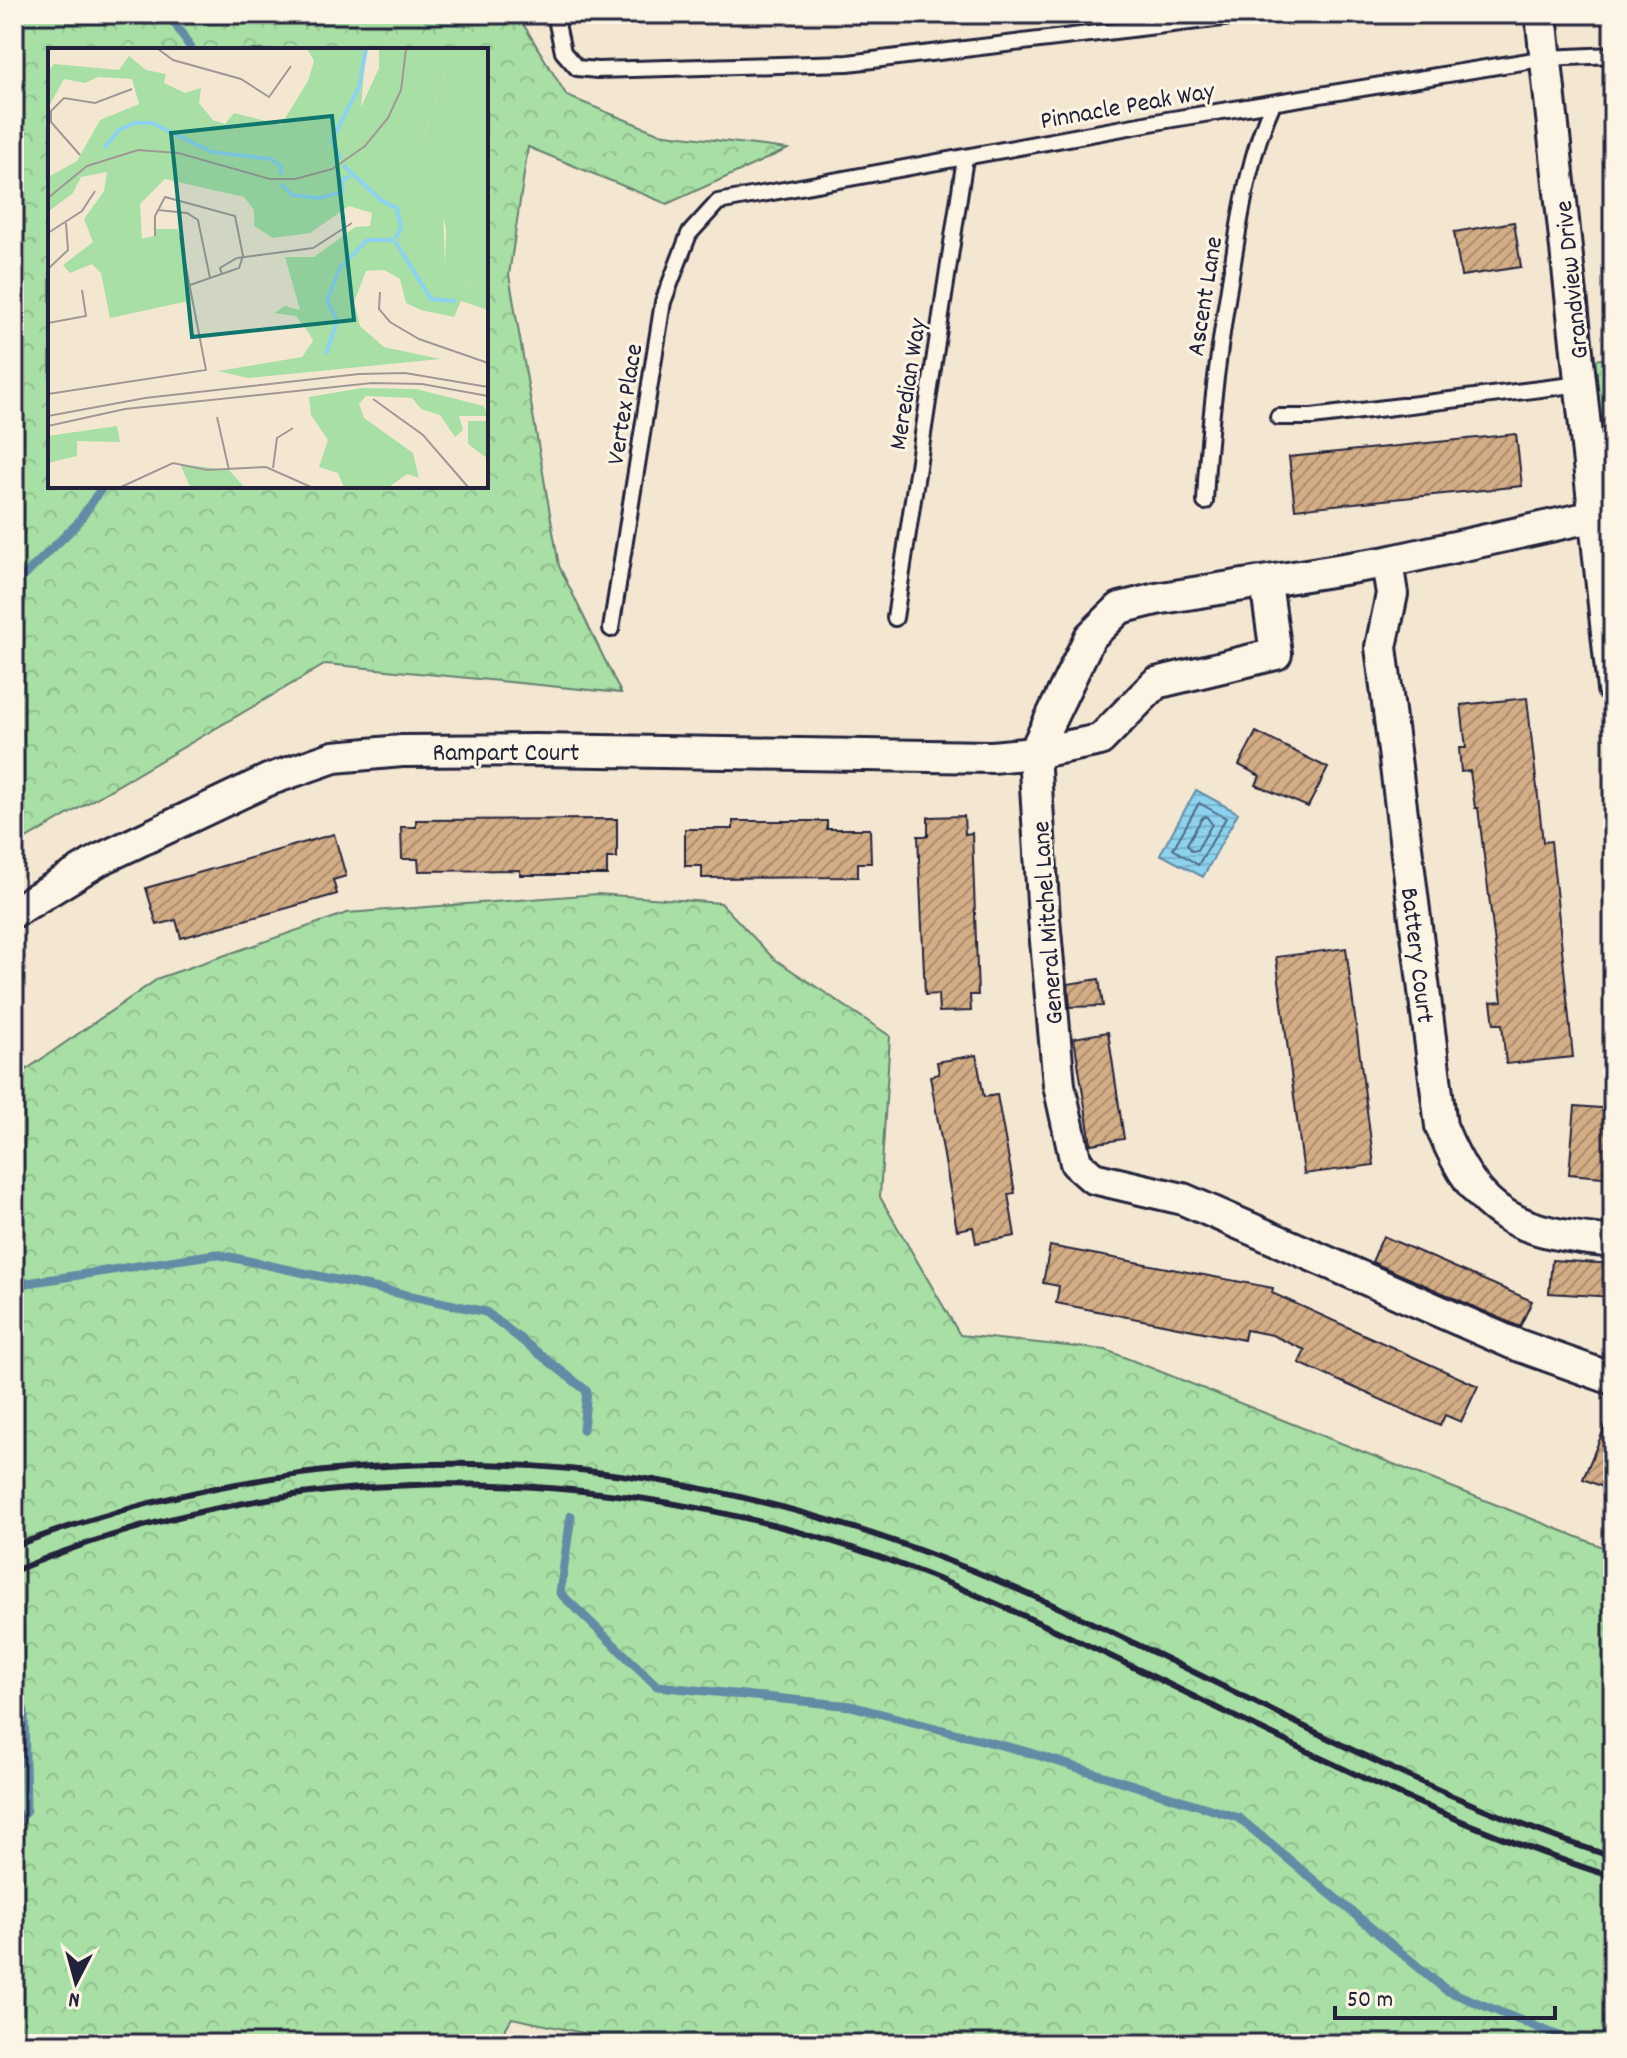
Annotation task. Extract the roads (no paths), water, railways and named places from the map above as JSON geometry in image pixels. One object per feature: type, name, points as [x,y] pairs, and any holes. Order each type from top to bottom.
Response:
[{"type":"street","name":"Grandview Drive","points":[[1541,14],[1581,384],[1602,527],[1613,689]]},
{"type":"street","name":"General Mitchel Lane","points":[[1602,527],[1156,599],[1120,608],[1090,637],[1034,753],[1044,919],[1059,1085],[1076,1163],[1093,1178],[1183,1199],[1512,1343],[1613,1379]]},
{"type":"street","name":"Battery Court","points":[[1387,562],[1392,594],[1381,647],[1441,1126],[1451,1152],[1478,1195],[1498,1211],[1549,1235],[1613,1242]]},
{"type":"street","name":"Rampart Court","points":[[14,912],[99,860],[268,780],[334,757],[402,751],[522,750],[992,757],[1034,753],[1100,740],[1156,683],[1276,654],[1266,583]]},
{"type":"lane","points":[[555,14],[563,52],[577,68],[597,70],[848,63],[1256,14]]},
{"type":"lane","name":"Pinnacle Peak Way","points":[[718,202],[1273,103],[1546,58],[1613,55]]},
{"type":"lane","name":"Ascent Lane","points":[[1205,502],[1209,418],[1245,189],[1253,149],[1273,103]]},
{"type":"lane","name":"Meredian Way","points":[[895,618],[965,158]]},
{"type":"lane","name":"Vertex Place","points":[[611,629],[663,302],[689,234],[718,202]]},
{"type":"lane","points":[[1278,417],[1312,417],[1581,384]]},
{"type":"water","points":[[1196,790],[1238,813],[1203,877],[1160,854]]},
{"type":"waterway","points":[[169,14],[191,48]]},
{"type":"waterway","points":[[14,586],[77,524],[102,488]]},
{"type":"waterway","points":[[14,1285],[216,1254],[486,1312],[587,1391],[583,1429]]},
{"type":"waterway","points":[[571,1516],[560,1593],[657,1686],[851,1706],[1024,1751],[1239,1818],[1446,1990],[1578,2044]]},
{"type":"waterway","points":[[14,1693],[24,1711],[26,1810],[14,1830]]},
{"type":"railway","points":[[14,1546],[146,1504],[276,1477],[405,1465],[533,1466],[660,1481],[787,1508],[914,1548],[1042,1600],[1466,1802],[1613,1857]]},
{"type":"railway","points":[[14,1571],[128,1530],[246,1503],[365,1488],[486,1485],[606,1494],[725,1514],[842,1545],[955,1586],[1119,1660],[1362,1778],[1528,1848],[1613,1877]]}]
